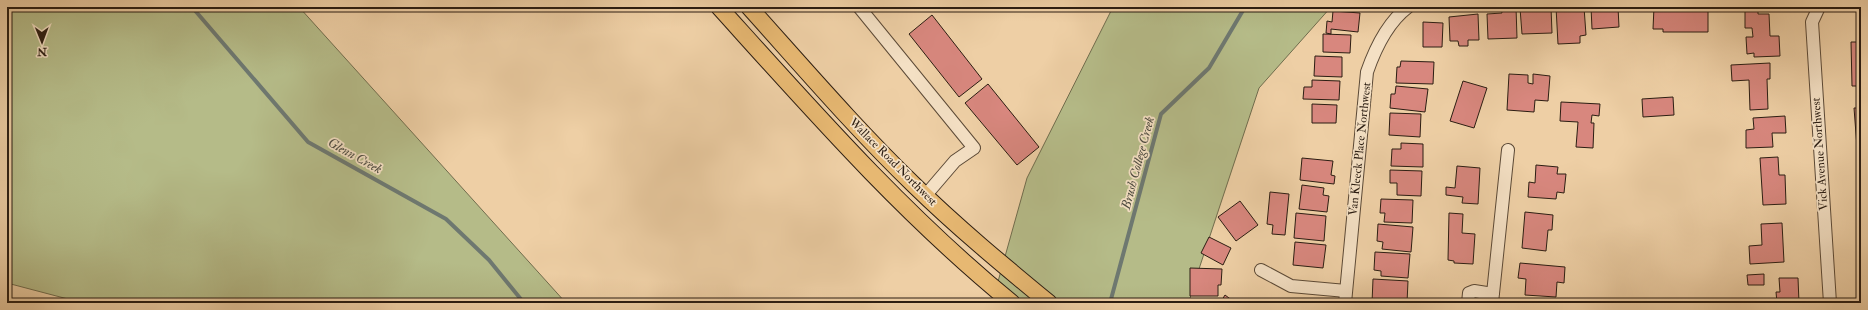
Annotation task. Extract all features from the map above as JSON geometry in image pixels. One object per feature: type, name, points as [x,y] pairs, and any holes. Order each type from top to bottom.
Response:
[{"type":"main road","name":"Wallace Road Northwest","points":[[718,7],[798,96],[872,174],[948,248],[1012,303]]},
{"type":"main road","name":"Wallace Road Northwest","points":[[749,7],[844,112],[926,196],[978,244],[1049,303]]},
{"type":"street","points":[[859,7],[974,148],[955,161],[926,196]]},
{"type":"street","name":"Van Kleeck Place Northwest","points":[[1346,297],[1368,72],[1374,52],[1387,31],[1402,12],[1408,7]]},
{"type":"street","name":"Vick Avenue Northwest","points":[[1819,7],[1812,22],[1830,303]]},
{"type":"street","points":[[1468,303],[1469,293],[1474,291],[1493,298],[1508,150]]},
{"type":"street","points":[[1261,270],[1291,286],[1346,297]]},
{"type":"green space","points":[[7,7],[299,7],[566,303],[83,303],[7,283]]},
{"type":"green space","points":[[1113,7],[1331,7],[1259,88],[1189,303],[992,303],[1027,178]]},
{"type":"building","points":[[1516,7],[1517,38],[1488,39],[1487,14],[1502,13],[1501,8]]},
{"type":"building","points":[[1551,7],[1552,33],[1522,34],[1520,8]]},
{"type":"building","points":[[1556,7],[1584,7],[1586,35],[1580,36],[1580,43],[1558,44]]},
{"type":"building","points":[[1591,7],[1618,7],[1619,27],[1592,29]]},
{"type":"building","points":[[1654,7],[1708,8],[1708,32],[1663,32],[1663,29],[1653,29]]},
{"type":"building","points":[[1745,7],[1758,7],[1758,14],[1769,14],[1770,36],[1779,36],[1780,56],[1754,57],[1754,53],[1747,54],[1746,37],[1753,37],[1752,28],[1745,28]]},
{"type":"building","points":[[1333,11],[1360,13],[1358,32],[1331,29],[1331,34],[1326,33],[1327,21],[1332,22]]},
{"type":"building","points":[[1478,14],[1479,40],[1468,40],[1468,46],[1459,46],[1458,41],[1450,41],[1449,17]]},
{"type":"building","points":[[932,15],[982,79],[959,97],[909,34]]},
{"type":"building","points":[[1423,22],[1443,23],[1442,47],[1423,47]]},
{"type":"building","points":[[1323,34],[1351,35],[1350,53],[1323,52]]},
{"type":"building","points":[[1851,42],[1861,42],[1861,86],[1852,86]]},
{"type":"building","points":[[1315,56],[1342,57],[1342,77],[1314,76]]},
{"type":"building","points":[[1401,61],[1434,62],[1433,84],[1396,83],[1397,67],[1400,67]]},
{"type":"building","points":[[1770,63],[1770,79],[1767,79],[1768,109],[1750,110],[1749,80],[1732,81],[1731,65]]},
{"type":"building","points":[[1509,74],[1528,75],[1528,83],[1533,84],[1533,74],[1550,76],[1548,101],[1535,100],[1534,112],[1507,110]]},
{"type":"building","points":[[1312,80],[1340,81],[1339,100],[1303,99],[1304,87],[1312,87]]},
{"type":"building","points":[[1463,81],[1487,88],[1474,128],[1450,121]]},
{"type":"building","points":[[988,84],[1039,147],[1017,165],[965,103]]},
{"type":"building","points":[[1396,86],[1428,89],[1425,112],[1390,108],[1391,94],[1395,94]]},
{"type":"building","points":[[1673,97],[1674,115],[1643,117],[1642,99]]},
{"type":"building","points":[[1561,102],[1600,104],[1599,116],[1592,115],[1591,123],[1594,123],[1593,148],[1576,147],[1578,122],[1560,121]]},
{"type":"building","points":[[1312,104],[1337,105],[1336,123],[1312,123]]},
{"type":"building","points":[[1854,108],[1861,108],[1861,147],[1857,147]]},
{"type":"building","points":[[1390,113],[1421,114],[1420,137],[1389,135]]},
{"type":"building","points":[[1785,116],[1786,133],[1772,133],[1773,147],[1746,148],[1746,130],[1754,129],[1753,118]]},
{"type":"building","points":[[1401,143],[1423,144],[1423,167],[1391,166],[1392,149],[1401,149]]},
{"type":"building","points":[[1778,157],[1779,175],[1785,175],[1786,204],[1763,205],[1760,158]]},
{"type":"building","points":[[1302,158],[1333,161],[1331,175],[1335,176],[1334,184],[1300,180]]},
{"type":"building","points":[[1536,165],[1558,167],[1557,174],[1566,174],[1564,193],[1557,192],[1556,199],[1528,197],[1529,182],[1535,183]]},
{"type":"building","points":[[1457,166],[1480,168],[1478,204],[1462,203],[1463,197],[1446,195],[1446,187],[1455,188]]},
{"type":"building","points":[[1390,170],[1422,171],[1421,196],[1397,195],[1397,183],[1390,183]]},
{"type":"building","points":[[1302,185],[1324,188],[1323,195],[1329,196],[1327,212],[1299,209]]},
{"type":"building","points":[[1270,192],[1289,194],[1285,235],[1272,234],[1273,225],[1267,224]]},
{"type":"building","points":[[1857,194],[1861,194],[1861,209],[1857,209]]},
{"type":"building","points":[[1381,199],[1413,200],[1412,223],[1384,222],[1385,213],[1380,213]]},
{"type":"building","points":[[1240,201],[1258,225],[1236,241],[1218,217]]},
{"type":"building","points":[[1525,212],[1553,215],[1552,230],[1548,230],[1546,251],[1522,248]]},
{"type":"building","points":[[1296,213],[1326,216],[1324,241],[1294,238]]},
{"type":"building","points":[[1449,213],[1463,214],[1462,233],[1475,234],[1473,264],[1454,263],[1454,261],[1448,260]]},
{"type":"building","points":[[1782,223],[1784,262],[1750,264],[1749,246],[1762,245],[1761,224]]},
{"type":"building","points":[[1378,224],[1413,227],[1411,252],[1382,249],[1383,242],[1377,241]]},
{"type":"building","points":[[1209,237],[1231,248],[1223,265],[1201,253]]},
{"type":"building","points":[[1295,242],[1326,245],[1323,268],[1293,265]]},
{"type":"building","points":[[1375,252],[1410,254],[1408,278],[1381,276],[1381,271],[1374,270]]},
{"type":"building","points":[[1520,263],[1565,267],[1564,283],[1557,282],[1556,297],[1525,295],[1526,279],[1518,278]]},
{"type":"building","points":[[1190,268],[1222,269],[1221,285],[1218,285],[1218,296],[1190,296]]},
{"type":"building","points":[[1764,274],[1764,285],[1748,285],[1747,275]]},
{"type":"building","points":[[1779,278],[1798,278],[1799,303],[1777,303],[1776,292],[1780,292]]},
{"type":"building","points":[[1373,279],[1408,281],[1407,303],[1372,303]]},
{"type":"building","points":[[1225,295],[1233,301],[1231,303],[1220,303]]},
{"type":"waterway","name":"Glenn Creek","points":[[192,7],[308,142],[446,219],[489,260],[524,303]]},
{"type":"waterway","name":"Brush College Creek","points":[[1110,303],[1161,114],[1209,68],[1245,7]]}]
